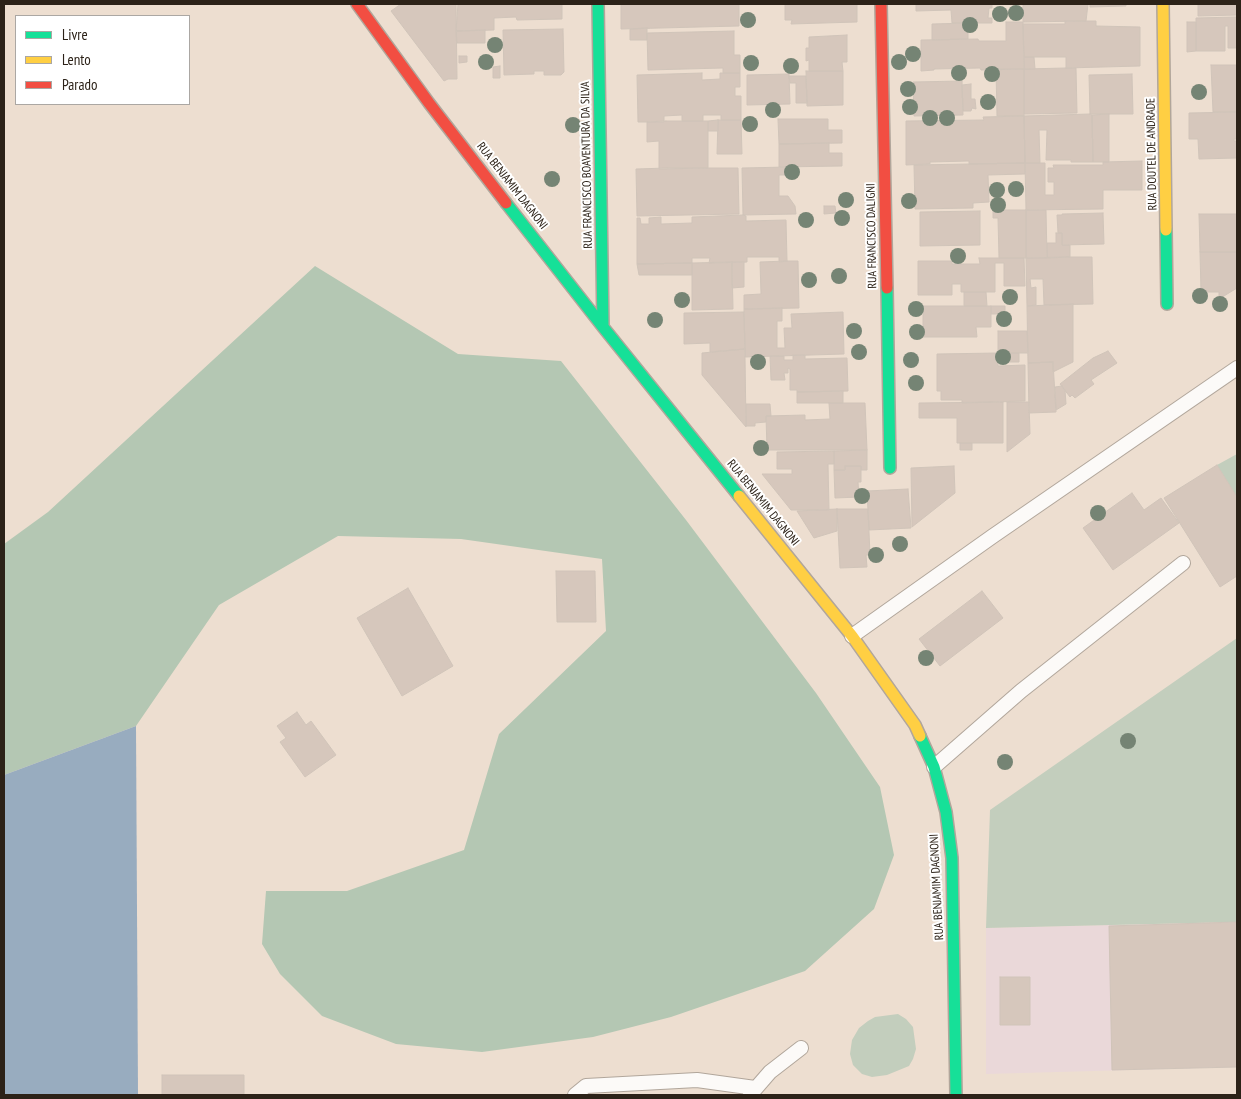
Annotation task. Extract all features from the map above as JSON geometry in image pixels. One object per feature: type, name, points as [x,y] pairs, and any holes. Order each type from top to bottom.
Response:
[{"type":"street","name":"RUA BENJAMIM DAGNONI","points":[[356,4],[429,103],[603,327],[852,636],[915,725],[934,767],[946,812],[952,858],[956,1095]]},
{"type":"street","name":"RUA FRANCISCO BOAVENTURA DA SILVA","points":[[598,4],[603,327]]},
{"type":"street","name":"RUA FRANCISCO DALIGNI","points":[[882,4],[890,468]]},
{"type":"street","name":"RUA DOUTEL DE ANDRADE","points":[[1163,4],[1168,304]]},
{"type":"lane","points":[[852,636],[993,536],[1237,368]]},
{"type":"lane","points":[[934,767],[1021,692],[1183,563]]},
{"type":"lane","points":[[575,1095],[586,1086],[696,1080],[752,1092],[770,1072],[801,1048]]},
{"type":"shaded area","points":[[1237,922],[1237,1067],[986,1074],[986,928]]},
{"type":"green space","points":[[315,266],[458,354],[561,361],[686,520],[816,693],[880,787],[894,855],[874,909],[805,971],[671,1017],[593,1037],[482,1052],[396,1044],[322,1016],[280,974],[262,944],[266,891],[347,891],[464,850],[499,734],[606,631],[602,559],[461,539],[338,536],[219,605],[136,726],[4,775],[4,544],[48,512]]},
{"type":"green space","points":[[1237,454],[1237,497],[1217,465]]},
{"type":"green space","points":[[1237,638],[1237,922],[986,928],[990,810]]},
{"type":"green space","points":[[898,1014],[913,1027],[916,1049],[909,1066],[887,1075],[872,1077],[862,1074],[853,1065],[850,1054],[852,1040],[859,1028],[875,1017]]},
{"type":"water","points":[[136,726],[138,1095],[4,1095],[4,775]]},
{"type":"building","points":[[401,4],[456,4],[457,79],[444,81],[391,11]]},
{"type":"building","points":[[458,4],[562,4],[562,19],[517,20],[516,17],[494,18],[494,30],[456,31]]},
{"type":"building","points":[[621,4],[739,4],[739,26],[621,29]]},
{"type":"building","points":[[785,4],[857,4],[857,22],[791,24],[792,20],[785,20]]},
{"type":"building","points":[[916,4],[992,4],[992,8],[989,8],[988,18],[992,18],[992,23],[952,23],[951,10],[916,11]]},
{"type":"building","points":[[1088,4],[1086,21],[1023,22],[1023,5]]},
{"type":"building","points":[[1090,4],[1126,4],[1126,6],[1090,7]]},
{"type":"building","points":[[1198,4],[1237,4],[1237,15],[1198,16]]},
{"type":"building","points":[[1237,17],[1237,48],[1228,48],[1228,26],[1225,26],[1225,51],[1196,51],[1196,18]]},
{"type":"building","points":[[1065,21],[1096,21],[1096,26],[1140,27],[1140,66],[1066,68],[1066,57],[1024,57],[1023,24],[1065,24]]},
{"type":"building","points":[[1006,22],[1023,22],[1024,69],[981,70],[980,68],[921,71],[921,40],[978,39],[979,41],[1006,41]]},
{"type":"building","points":[[1187,22],[1196,22],[1196,51],[1187,52]]},
{"type":"building","points":[[968,23],[968,39],[932,40],[932,24]]},
{"type":"building","points":[[647,28],[647,40],[630,40],[630,29]]},
{"type":"building","points":[[563,29],[564,72],[561,75],[544,75],[544,71],[534,71],[534,74],[504,75],[503,30]]},
{"type":"building","points":[[485,30],[485,43],[457,43],[456,31]]},
{"type":"building","points":[[734,31],[734,55],[740,55],[740,73],[723,73],[723,68],[648,70],[647,33]]},
{"type":"building","points":[[847,35],[847,62],[842,62],[843,71],[809,71],[809,60],[806,61],[806,48],[809,48],[809,37]]},
{"type":"building","points":[[459,56],[467,56],[467,62],[459,63]]},
{"type":"building","points":[[1024,57],[1034,57],[1035,69],[1024,69]]},
{"type":"building","points":[[1211,65],[1237,65],[1237,112],[1213,112]]},
{"type":"building","points":[[500,66],[500,78],[493,78],[493,67]]},
{"type":"building","points":[[1076,68],[1077,113],[1024,114],[1024,69]]},
{"type":"building","points":[[996,69],[1024,69],[1024,116],[997,116]]},
{"type":"building","points":[[806,71],[843,71],[843,105],[807,106]]},
{"type":"building","points":[[702,73],[702,80],[720,79],[720,73],[740,73],[740,87],[735,87],[735,96],[741,96],[741,120],[721,120],[721,115],[703,115],[703,121],[682,121],[682,115],[664,116],[664,122],[638,122],[637,75]]},
{"type":"building","points":[[789,74],[790,104],[747,105],[747,75]]},
{"type":"building","points":[[1132,74],[1133,114],[1090,114],[1089,75]]},
{"type":"building","points":[[789,76],[806,76],[807,103],[796,103],[796,83],[790,83]]},
{"type":"building","points":[[962,81],[963,115],[914,116],[913,82]]},
{"type":"building","points":[[971,84],[971,99],[975,99],[976,109],[972,108],[971,111],[963,111],[962,85]]},
{"type":"building","points":[[1237,112],[1237,139],[1234,139],[1234,141],[1237,141],[1237,158],[1199,159],[1198,139],[1189,139],[1189,113]]},
{"type":"building","points":[[1109,114],[1109,162],[1093,162],[1092,115]]},
{"type":"building","points":[[1092,115],[1093,162],[1046,160],[1047,130],[1039,130],[1040,163],[1025,163],[1024,116]]},
{"type":"building","points":[[1024,116],[1025,163],[969,164],[969,161],[906,165],[906,121],[984,120],[983,117]]},
{"type":"building","points":[[778,119],[828,119],[828,130],[842,130],[842,143],[779,144]]},
{"type":"building","points":[[718,120],[718,131],[708,131],[708,121]]},
{"type":"building","points":[[718,120],[741,120],[742,154],[717,154]]},
{"type":"building","points":[[708,121],[708,168],[659,169],[659,141],[647,142],[647,122]]},
{"type":"building","points":[[829,143],[829,153],[842,153],[842,166],[779,167],[779,144]]},
{"type":"building","points":[[1142,161],[1142,190],[1103,190],[1103,209],[1026,210],[1025,163],[1045,163],[1045,195],[1054,195],[1054,182],[1048,182],[1048,168],[1054,168],[1053,165],[1103,165],[1103,162]]},
{"type":"building","points":[[1025,163],[1025,174],[988,175],[989,202],[973,203],[973,208],[915,209],[914,165]]},
{"type":"building","points":[[788,167],[788,175],[779,175],[779,196],[788,196],[795,206],[796,214],[743,215],[742,168]]},
{"type":"building","points":[[738,168],[739,214],[637,216],[636,169]]},
{"type":"building","points":[[824,206],[835,206],[836,213],[824,214]]},
{"type":"building","points":[[993,210],[1026,210],[1026,258],[999,258],[998,218],[993,218]]},
{"type":"building","points":[[1026,210],[1046,210],[1047,258],[1026,258]]},
{"type":"building","points":[[980,211],[980,245],[920,246],[920,212]]},
{"type":"building","points":[[1103,213],[1104,244],[1062,245],[1062,233],[1058,233],[1057,215]]},
{"type":"building","points":[[1199,214],[1237,214],[1237,252],[1200,252]]},
{"type":"building","points":[[746,216],[746,221],[786,220],[787,261],[779,262],[779,257],[747,257],[747,262],[709,263],[710,258],[692,258],[692,263],[637,264],[637,218],[640,218],[641,224],[649,224],[649,218],[661,217],[661,224],[692,223],[692,217]]},
{"type":"building","points":[[1056,233],[1062,233],[1062,245],[1070,245],[1070,257],[1047,258],[1047,243],[1056,243]]},
{"type":"building","points":[[1200,252],[1237,252],[1237,288],[1219,299],[1219,292],[1201,292]]},
{"type":"building","points":[[1092,257],[1093,304],[1044,305],[1043,279],[1030,279],[1031,288],[1036,287],[1036,305],[1027,306],[1026,258]]},
{"type":"building","points":[[979,258],[1024,258],[1025,286],[1004,286],[1004,263],[995,263],[995,292],[961,292],[961,284],[952,284],[952,295],[918,295],[918,261],[952,261],[952,264],[980,264]]},
{"type":"building","points":[[798,261],[799,308],[744,309],[744,295],[761,294],[760,262]]},
{"type":"building","points":[[732,262],[744,262],[744,287],[732,288]]},
{"type":"building","points":[[732,262],[733,309],[692,310],[692,263]]},
{"type":"building","points":[[692,263],[692,275],[639,275],[637,264]]},
{"type":"building","points":[[964,292],[986,292],[987,306],[964,306]]},
{"type":"building","points":[[1073,304],[1073,362],[1053,372],[1053,362],[1028,363],[1027,306]]},
{"type":"building","points":[[923,306],[991,306],[991,327],[976,327],[977,337],[923,337]]},
{"type":"building","points":[[991,306],[1005,306],[1005,314],[991,314]]},
{"type":"building","points":[[782,308],[782,321],[777,321],[777,348],[785,348],[784,328],[792,328],[791,314],[843,312],[844,354],[745,357],[744,309]]},
{"type":"building","points":[[744,312],[745,349],[710,352],[710,343],[684,344],[684,313]]},
{"type":"building","points":[[998,331],[1027,331],[1028,353],[998,353]]},
{"type":"building","points":[[745,349],[746,427],[702,375],[702,353]]},
{"type":"building","points":[[1108,351],[1117,363],[1091,380],[1094,384],[1075,398],[1072,395],[1070,397],[1060,384],[1093,358]]},
{"type":"building","points":[[998,353],[998,366],[1025,365],[1025,401],[962,403],[962,400],[941,400],[941,391],[937,391],[937,354]]},
{"type":"building","points":[[1008,353],[1019,353],[1019,362],[1008,362]]},
{"type":"building","points":[[793,355],[805,355],[805,359],[847,358],[848,391],[797,392],[797,390],[790,390],[790,369],[788,368],[788,373],[784,373],[785,380],[771,380],[770,356],[784,356],[784,360],[793,360]]},
{"type":"building","points":[[1053,362],[1056,412],[1029,413],[1028,363]]},
{"type":"building","points":[[1062,386],[1065,390],[1066,404],[1056,410],[1055,387]]},
{"type":"building","points":[[843,391],[843,403],[797,403],[797,392]]},
{"type":"building","points":[[1003,402],[1003,443],[957,443],[957,418],[919,418],[919,403]]},
{"type":"building","points":[[1007,402],[1029,402],[1030,434],[1007,452]]},
{"type":"building","points":[[829,403],[865,403],[867,450],[767,450],[766,416],[805,415],[805,420],[830,419]]},
{"type":"building","points":[[746,404],[770,404],[771,416],[766,416],[766,422],[755,423],[755,426],[746,426]]},
{"type":"building","points":[[960,443],[972,443],[972,450],[960,450]]},
{"type":"building","points":[[867,450],[867,470],[861,470],[861,466],[845,466],[845,470],[834,470],[834,451]]},
{"type":"building","points":[[834,451],[834,464],[828,464],[829,510],[791,510],[762,474],[792,474],[792,469],[777,469],[777,452]]},
{"type":"building","points":[[1217,465],[1237,497],[1237,576],[1220,587],[1164,498]]},
{"type":"building","points":[[845,466],[861,466],[861,482],[858,482],[859,497],[835,498],[834,470],[845,470]]},
{"type":"building","points":[[954,466],[955,493],[912,527],[911,468]]},
{"type":"building","points":[[908,489],[911,528],[869,530],[867,491]]},
{"type":"building","points":[[1132,493],[1144,510],[1161,498],[1179,523],[1113,570],[1083,528]]},
{"type":"building","points":[[837,509],[868,509],[870,555],[866,555],[867,567],[840,568]]},
{"type":"building","points":[[837,509],[837,531],[814,538],[797,511]]},
{"type":"building","points":[[556,571],[595,571],[596,622],[557,622]]},
{"type":"building","points":[[408,588],[453,666],[402,696],[357,618]]},
{"type":"building","points":[[982,591],[1003,618],[940,666],[919,639]]},
{"type":"building","points":[[297,712],[306,725],[311,721],[336,755],[305,777],[280,742],[286,738],[277,726]]},
{"type":"building","points":[[1237,922],[1237,1067],[1112,1070],[1109,926]]},
{"type":"building","points":[[1000,977],[1030,977],[1030,1025],[1000,1025]]},
{"type":"building","points":[[162,1075],[244,1075],[244,1095],[162,1095]]},
{"type":"traffic: fast","points":[[598,4],[603,327]]},
{"type":"traffic: fast","points":[[506,203],[739,496]]},
{"type":"traffic: fast","points":[[1166,230],[1167,304]]},
{"type":"traffic: fast","points":[[887,288],[890,468]]},
{"type":"traffic: fast","points":[[920,736],[934,767],[946,812],[952,858],[956,1095]]},
{"type":"traffic: slow","points":[[1163,4],[1166,230]]},
{"type":"traffic: slow","points":[[739,496],[852,636],[915,725],[920,736]]},
{"type":"traffic: jam","points":[[357,4],[429,103],[506,203]]},
{"type":"traffic: jam","points":[[881,4],[887,288]]}]
